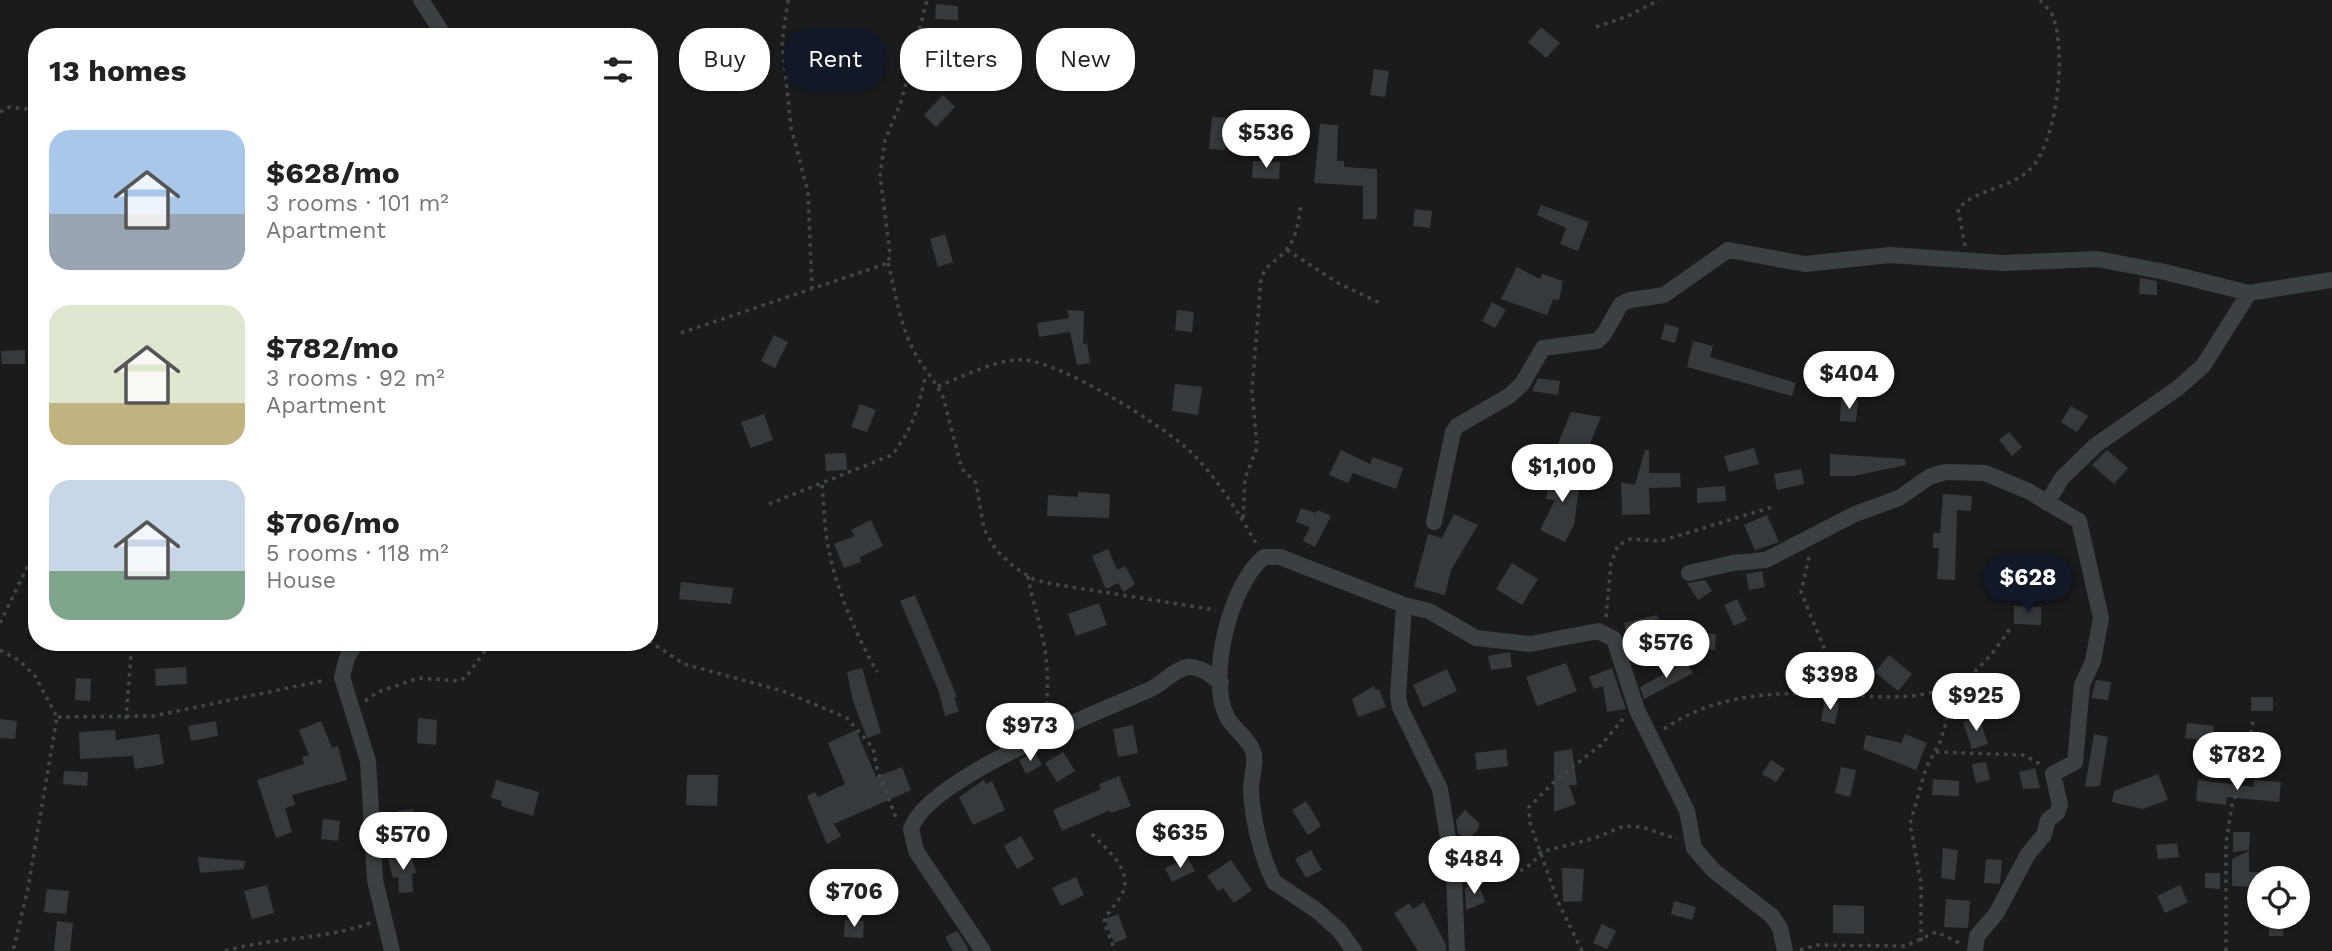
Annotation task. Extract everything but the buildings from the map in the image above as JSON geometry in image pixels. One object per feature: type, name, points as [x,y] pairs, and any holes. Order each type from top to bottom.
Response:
[{"type":"street","points":[[421,0],[439,28]]},
{"type":"street","points":[[1434,522],[1446,456],[1457,426],[1516,390],[1543,348],[1597,341],[1621,304],[1664,295],[1718,255],[1739,250],[1805,264],[1890,255],[1969,262],[2097,259],[2165,272],[2249,293],[2332,280]]},
{"type":"street","points":[[2047,503],[2062,478],[2096,445],[2178,388],[2203,366],[2249,293]]},
{"type":"street","points":[[1689,573],[1733,563],[1766,560],[1813,535],[1899,498],[1929,477],[1945,472],[1985,473],[2079,522],[2101,618],[2093,661],[2082,685],[2075,762],[2055,772],[2052,777],[2060,805],[2057,813],[2048,820],[2044,835],[2028,854],[1996,914],[1977,936],[1971,950]]},
{"type":"street","points":[[1354,951],[1339,930],[1316,910],[1281,889],[1270,873],[1252,802],[1253,751],[1227,717],[1221,683],[1229,612],[1242,581],[1264,557],[1280,557],[1429,611],[1476,638],[1500,643],[1549,642],[1598,631],[1614,639],[1637,710],[1687,811],[1693,845],[1714,871],[1772,916],[1780,928],[1785,951]]},
{"type":"street","points":[[1404,604],[1398,696],[1400,707],[1440,789],[1454,883],[1457,951]]},
{"type":"street","points":[[351,651],[342,677],[362,734],[368,761],[375,880],[392,951]]},
{"type":"street","points":[[983,951],[916,851],[911,829],[921,812],[956,783],[1045,736],[1156,687],[1187,667],[1198,668],[1221,683]]},
{"type":"path","points":[[788,0],[783,53],[791,127],[808,192],[812,288]]},
{"type":"path","points":[[927,0],[901,102],[885,140],[880,175],[890,254],[888,263],[909,341],[926,374],[938,386],[962,469],[975,483],[984,529],[996,550],[1028,576],[1075,588],[1229,612]]},
{"type":"path","points":[[1596,27],[1628,16],[1659,0]]},
{"type":"path","points":[[1969,262],[1957,217],[1958,209],[1964,202],[2015,182],[2031,169],[2050,132],[2060,62],[2053,15],[2040,0]]},
{"type":"path","points":[[0,112],[10,107],[28,109]]},
{"type":"path","points":[[1243,520],[1245,478],[1258,448],[1252,390],[1261,279],[1267,265],[1287,250],[1299,221],[1301,204]]},
{"type":"path","points":[[1287,250],[1338,283],[1380,303]]},
{"type":"path","points":[[681,333],[888,263]]},
{"type":"path","points":[[938,386],[1004,363],[1024,360],[1100,390],[1185,447],[1243,520],[1264,557]]},
{"type":"path","points":[[769,504],[822,485],[892,454],[906,438],[917,416],[926,374]]},
{"type":"path","points":[[822,485],[827,539],[833,566],[862,644],[877,672]]},
{"type":"path","points":[[1598,631],[1608,610],[1611,563],[1618,545],[1632,539],[1661,541],[1674,538],[1772,507]]},
{"type":"path","points":[[1813,535],[1801,592],[1825,650],[1830,694]]},
{"type":"path","points":[[0,623],[28,565]]},
{"type":"path","points":[[1028,576],[1033,609],[1043,636],[1048,691],[1045,736]]},
{"type":"path","points":[[1651,738],[1682,716],[1729,701],[1783,693],[1910,697],[1958,683],[1990,655],[2011,627]]},
{"type":"path","points":[[658,646],[684,664],[783,691],[847,718],[873,748],[877,769],[898,824]]},
{"type":"path","points":[[0,650],[20,661],[35,676],[57,717],[28,888],[13,951]]},
{"type":"path","points":[[126,719],[131,651]]},
{"type":"path","points":[[352,710],[378,692],[419,678],[459,681],[466,677],[485,651]]},
{"type":"path","points":[[57,717],[126,719],[204,706],[342,677]]},
{"type":"path","points":[[1921,941],[1921,883],[1909,831],[1926,768],[1936,752],[1958,683]]},
{"type":"path","points":[[1583,951],[1558,902],[1530,822],[1532,801],[1583,761],[1618,723],[1637,710]]},
{"type":"path","points":[[2226,951],[2226,843],[2232,805],[2246,767],[2253,721]]},
{"type":"path","points":[[1936,752],[2023,755],[2043,766],[2052,777]]},
{"type":"path","points":[[1454,883],[1529,869],[1541,852],[1595,838],[1624,826],[1642,827],[1693,845]]},
{"type":"path","points":[[1092,834],[1117,860],[1124,876],[1122,893],[1104,921],[1115,951]]},
{"type":"path","points":[[225,951],[256,942],[346,931],[382,918]]},
{"type":"path","points":[[1799,951],[1817,945],[1905,946],[1921,941],[1928,935],[1942,932],[1971,950]]}]
